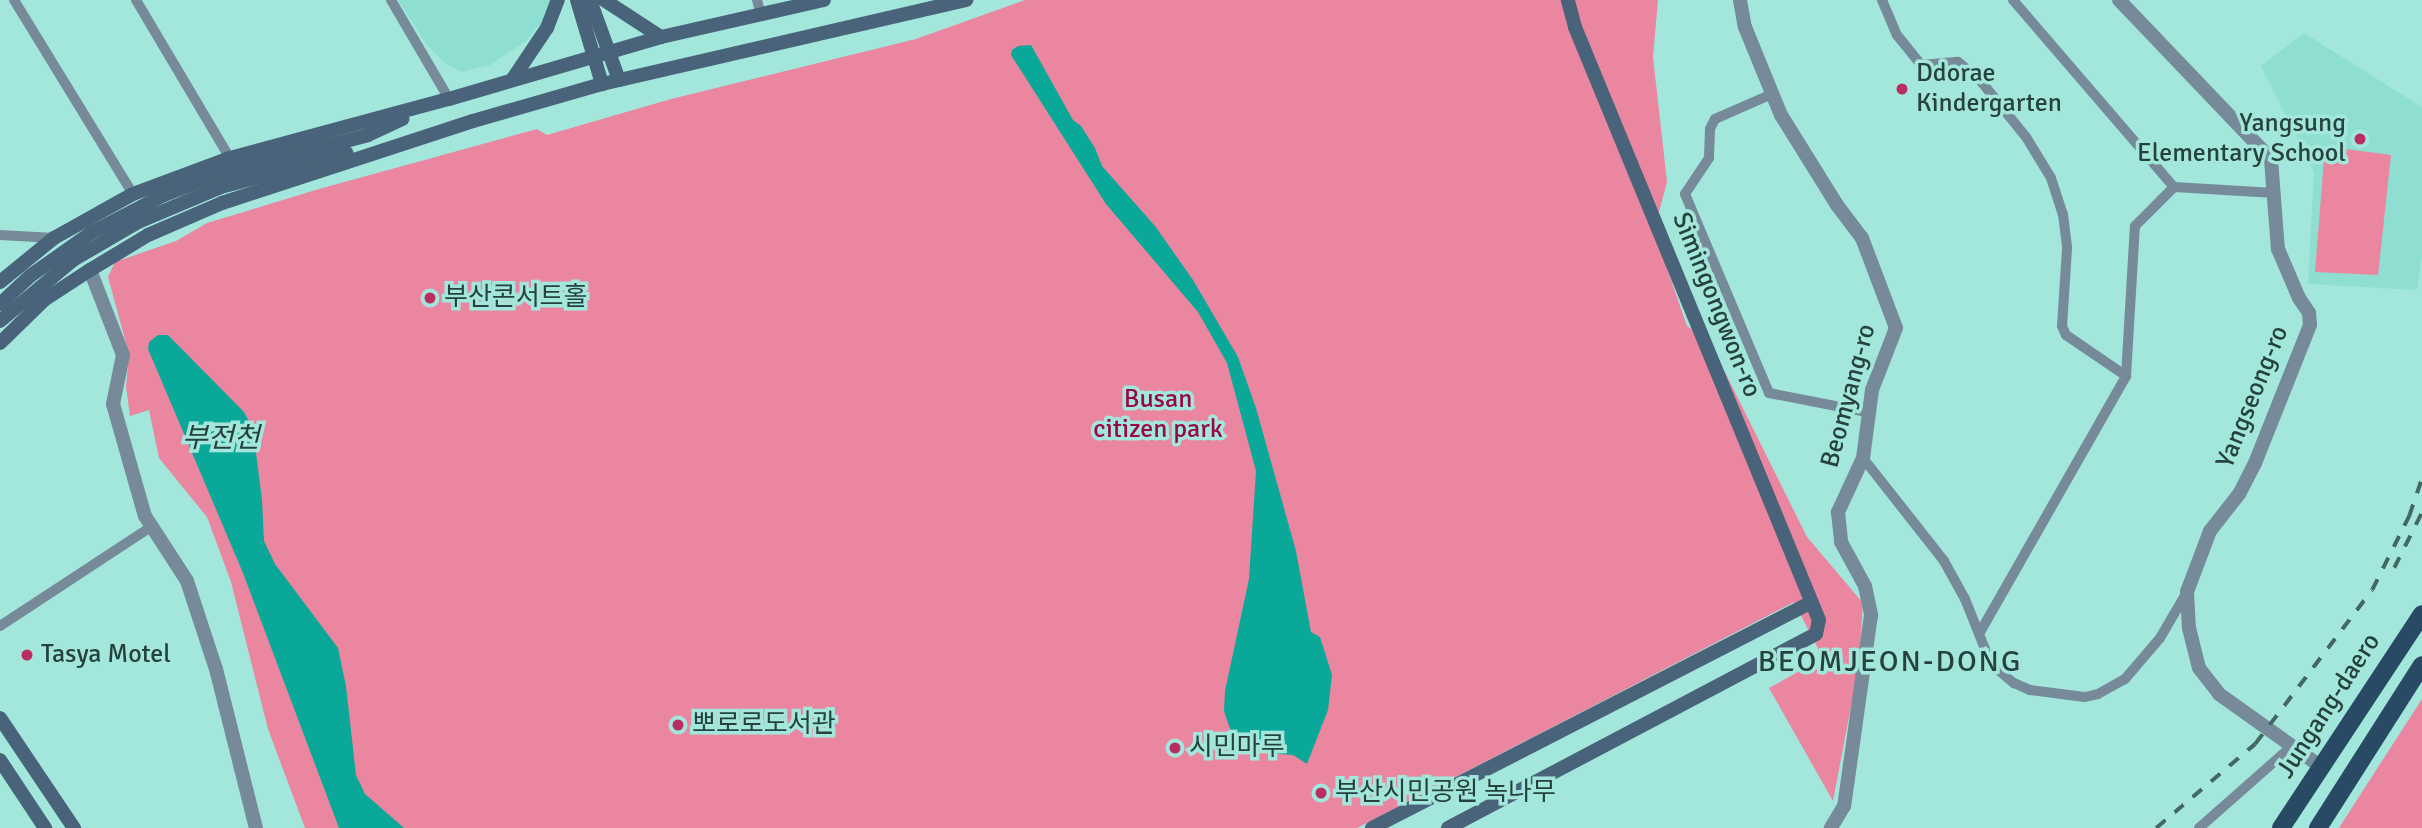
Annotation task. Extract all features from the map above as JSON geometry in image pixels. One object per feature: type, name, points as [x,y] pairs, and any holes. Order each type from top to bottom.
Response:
[{"type":"main road","points":[[512,80],[547,28],[558,0]]},
{"type":"main road","points":[[577,0],[602,84]]},
{"type":"main road","points":[[590,0],[619,80]]},
{"type":"main road","points":[[604,0],[661,37]]},
{"type":"main road","points":[[0,282],[54,238],[134,194],[230,158],[449,99],[661,37],[824,0]]},
{"type":"main road","points":[[0,343],[44,300],[90,270],[148,235],[222,203],[473,121],[602,84],[966,0]]},
{"type":"main road","name":"Simingongwon-ro","points":[[1557,0],[1575,27]]},
{"type":"main road","name":"Simingongwon-ro","points":[[1448,828],[1816,634],[1819,620],[1575,27],[1568,0]]},
{"type":"main road","points":[[0,321],[73,260],[138,222],[219,181],[368,135],[449,99]]},
{"type":"main road","points":[[0,304],[30,276],[91,233],[164,195],[473,121]]},
{"type":"main road","points":[[1372,828],[1811,602]]},
{"type":"main road","name":"Jungang-daero","points":[[2281,828],[2422,614]]},
{"type":"main road","points":[[2318,828],[2422,665]]},
{"type":"main road","points":[[0,718],[74,828]]},
{"type":"main road","points":[[0,760],[45,828]]},
{"type":"street","points":[[14,0],[134,194]]},
{"type":"street","points":[[136,0],[230,158]]},
{"type":"street","points":[[391,0],[449,99]]},
{"type":"street","points":[[757,0],[761,15]]},
{"type":"street","name":"Beomyang-ro","points":[[1740,0],[1745,27],[1781,116],[1862,238],[1896,328],[1872,390],[1863,458],[1838,512],[1841,542],[1865,586],[1871,615],[1844,806],[1831,828]]},
{"type":"street","points":[[1882,0],[1897,35],[1921,65],[1958,62],[1980,80],[2026,137],[2051,178],[2063,214],[2067,248],[2062,326],[2066,335],[2126,376]]},
{"type":"street","points":[[2013,0],[2174,187],[2275,192]]},
{"type":"street","name":"Yangseong-ro","points":[[2119,0],[2271,159],[2278,249],[2299,298],[2309,313],[2310,325],[2255,463],[2239,494],[2210,531],[2187,592],[2189,628],[2199,668],[2219,694],[2320,766]]},
{"type":"street","points":[[1772,94],[1715,119],[1710,129],[1712,150],[1709,158],[1685,194],[1769,393],[1867,412]]},
{"type":"street","points":[[1979,634],[2126,376],[2134,226],[2174,187]]},
{"type":"street","points":[[0,235],[54,238]]},
{"type":"street","points":[[90,270],[123,355],[113,404],[145,516],[187,581],[216,669],[256,828]]},
{"type":"street","points":[[1863,458],[1944,561],[1965,598],[1991,664],[2014,683],[2046,694],[2085,697],[2098,694],[2126,679],[2139,665],[2160,638],[2187,592]]},
{"type":"street","points":[[0,626],[151,527]]},
{"type":"street","points":[[2199,828],[2293,745]]},
{"type":"shaded area","points":[[398,0],[551,0],[541,23],[526,41],[490,65],[461,72],[445,63],[427,45]]},
{"type":"shaded area","name":"Yangsung Elementary School","points":[[2304,33],[2422,107],[2422,255],[2417,290],[2308,284],[2314,172],[2261,66]]},
{"type":"green space","name":"Busan citizen park","points":[[1025,0],[1658,0],[1653,57],[1667,182],[1654,231],[1687,326],[1710,342],[1807,537],[1863,603],[1859,664],[1833,801],[1769,688],[1823,658],[1794,602],[1357,828],[305,828],[268,729],[231,582],[207,517],[159,458],[149,410],[130,416],[126,387],[129,354],[108,277],[115,262],[176,241],[207,223],[319,189],[537,129],[547,135],[671,99],[916,39]]},
{"type":"green space","points":[[2330,147],[2391,155],[2378,275],[2315,272],[2324,159]]},
{"type":"green space","points":[[2422,699],[2422,828],[2339,828],[2362,792]]},
{"type":"water","points":[[1031,45],[1073,120],[1081,126],[1095,148],[1102,166],[1155,226],[1193,280],[1238,357],[1256,408],[1296,551],[1311,632],[1320,637],[1332,675],[1328,710],[1307,764],[1293,755],[1254,752],[1231,732],[1224,711],[1225,691],[1249,579],[1256,471],[1227,363],[1198,312],[1106,204],[1011,55],[1012,50],[1018,46]]},
{"type":"water","name":"부전천","points":[[158,335],[168,335],[244,412],[253,429],[264,541],[275,564],[338,648],[346,686],[356,775],[365,794],[404,828],[339,828],[243,573],[148,349],[149,342]]},
{"type":"railway","points":[[2156,828],[2255,744],[2372,590],[2409,516],[2422,478]]},
{"type":"railway","points":[[2394,568],[2422,512]]},
{"type":"place","name":"Ddorae Kindergarten","points":[[1902,89]]},
{"type":"place","name":"Yangsung Elementary School","points":[[2360,139]]},
{"type":"place","name":"부산콘서트홀","points":[[430,298]]},
{"type":"place","name":"Tasya Motel","points":[[27,655]]},
{"type":"place","name":"뽀로로도서관","points":[[678,725]]},
{"type":"place","name":"시민마루","points":[[1175,748]]},
{"type":"place","name":"부산시민공원 녹나무","points":[[1321,793]]},
{"type":"district","name":"BEOMJEON-DONG","points":[[1890,662]]}]
